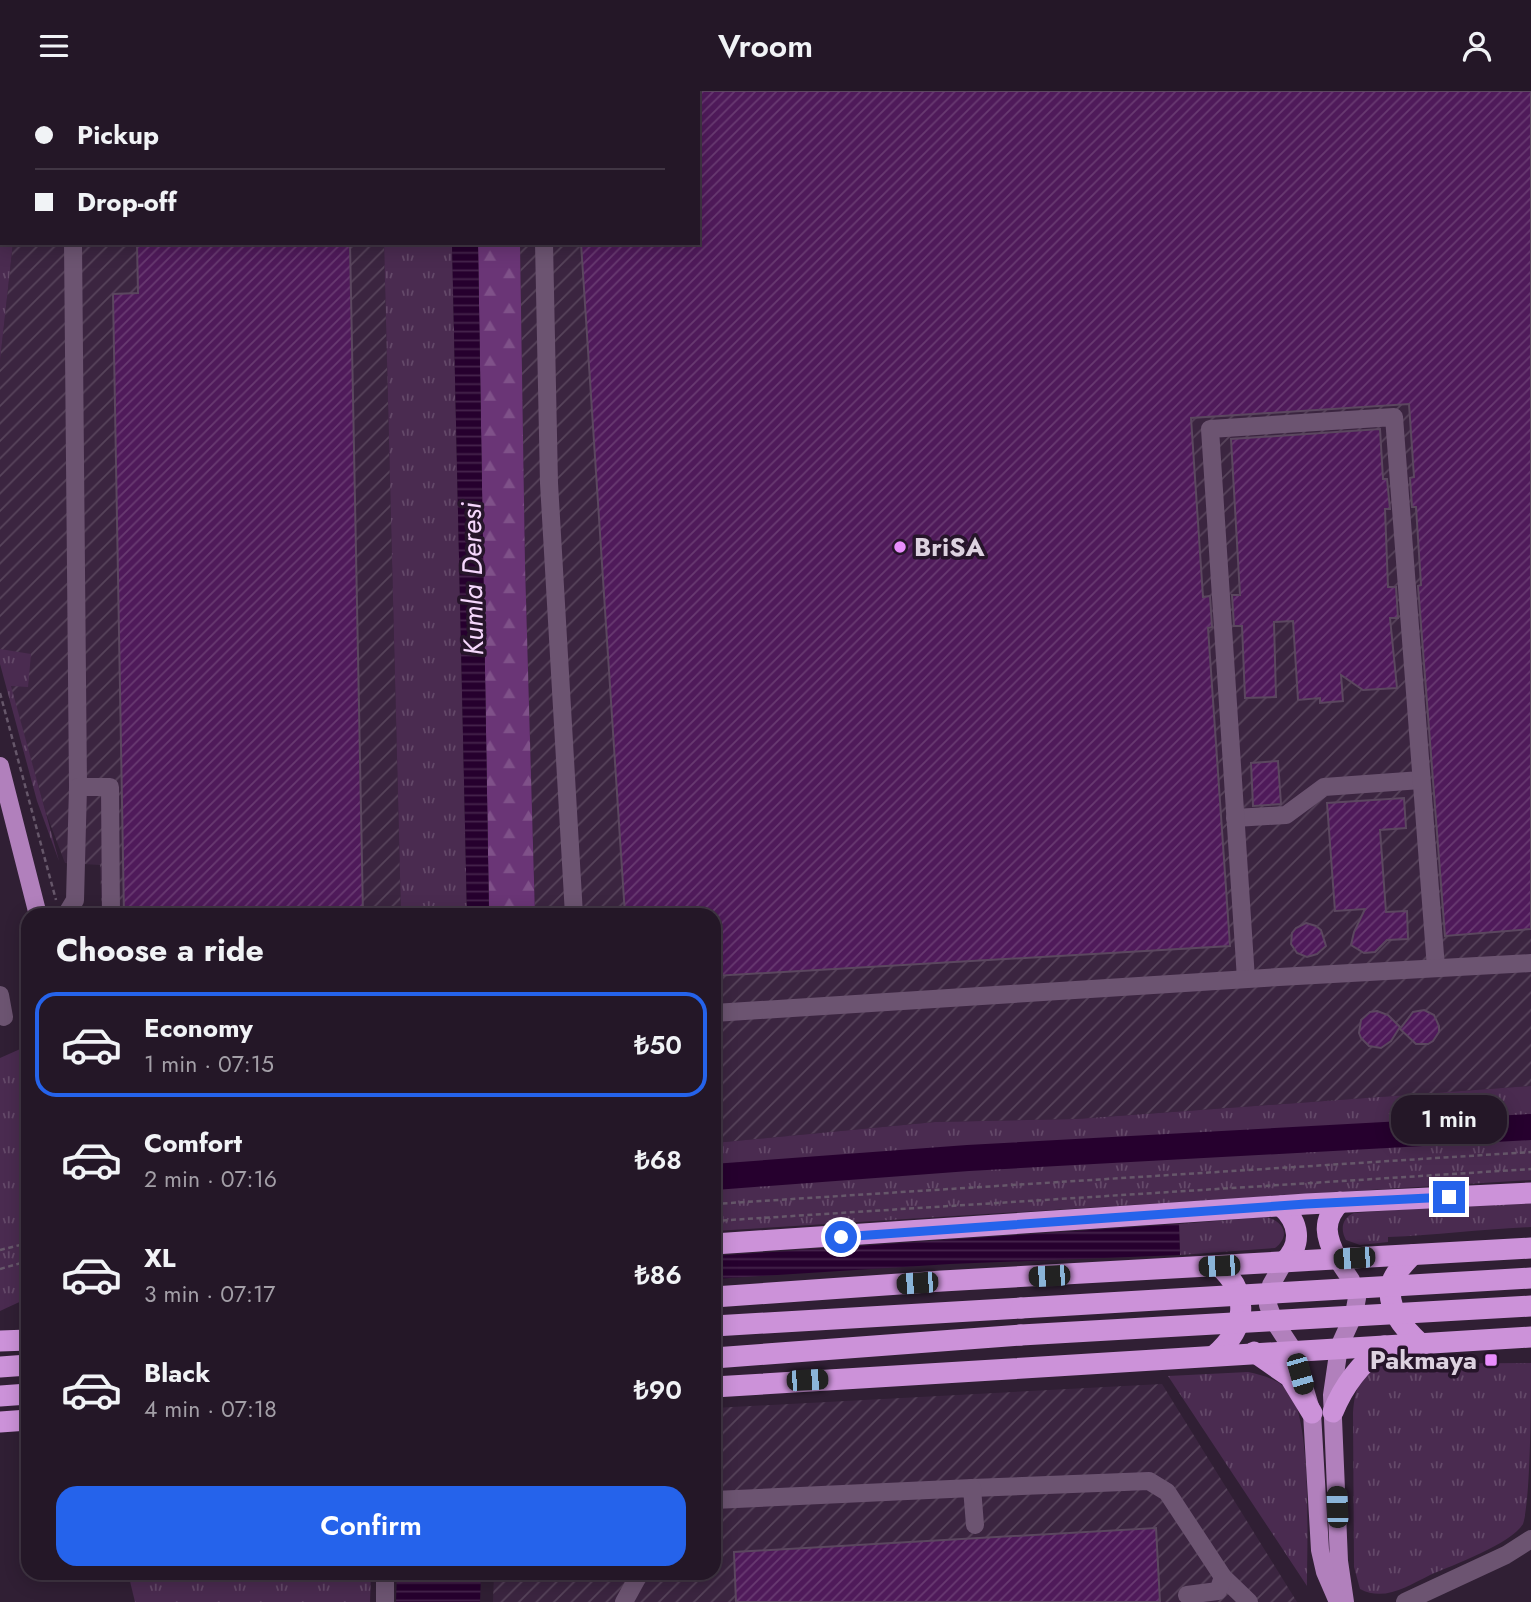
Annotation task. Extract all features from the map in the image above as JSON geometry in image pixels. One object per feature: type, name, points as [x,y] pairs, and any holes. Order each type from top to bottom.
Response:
[{"type":"highway","points":[[721,1244],[1340,1202],[1531,1193]]},
{"type":"highway","points":[[1337,1259],[1326,1232],[1327,1221],[1340,1202]]},
{"type":"highway","points":[[1281,1206],[1291,1215],[1297,1233],[1293,1251],[1284,1262]]},
{"type":"highway","points":[[721,1297],[1531,1248]]},
{"type":"highway","points":[[1412,1255],[1392,1283],[1392,1300],[1397,1318],[1406,1331],[1421,1343]]},
{"type":"highway","points":[[1215,1355],[1229,1343],[1237,1330],[1241,1310],[1238,1288],[1219,1266]]},
{"type":"highway","points":[[721,1326],[1531,1278]]},
{"type":"highway","points":[[721,1307],[791,1293]]},
{"type":"highway","points":[[721,1357],[1021,1335],[1531,1306]]},
{"type":"highway","points":[[721,1386],[1531,1337]]},
{"type":"highway","points":[[1254,1352],[1290,1377],[1322,1412],[1364,1361],[1384,1346]]},
{"type":"highway","points":[[0,1367],[21,1366]]},
{"type":"highway","points":[[721,1376],[807,1380]]},
{"type":"highway","points":[[0,1396],[21,1394]]},
{"type":"highway","points":[[0,1422],[21,1420]]},
{"type":"main road","points":[[0,766],[36,908]]},
{"type":"main road","points":[[1337,1259],[1351,1280],[1357,1298],[1354,1314],[1339,1347],[1332,1395],[1322,1412],[1320,1550],[1325,1572],[1338,1602]]},
{"type":"main road","points":[[1284,1262],[1271,1285],[1268,1305],[1322,1412],[1345,1602]]},
{"type":"street","points":[[66,908],[75,900],[78,787],[73,245]]},
{"type":"street","points":[[544,245],[549,483],[574,908]]},
{"type":"street","points":[[1245,979],[1210,429],[1394,417],[1436,968]]},
{"type":"street","points":[[1235,818],[1286,815],[1324,787],[1422,780]]},
{"type":"street","points":[[78,787],[110,787],[111,908]]},
{"type":"street","points":[[721,1013],[1531,963]]},
{"type":"street","points":[[0,995],[4,1017]]},
{"type":"street","points":[[721,1500],[1149,1481],[1167,1492],[1223,1577],[1249,1602]]},
{"type":"street","points":[[972,1488],[975,1525]]},
{"type":"street","points":[[1405,1602],[1506,1555],[1531,1539]]},
{"type":"street","points":[[1188,1595],[1218,1591],[1223,1577]]},
{"type":"street","points":[[385,1580],[385,1602]]},
{"type":"street","points":[[624,1602],[636,1580]]},
{"type":"path","points":[[0,693],[60,908]]},
{"type":"path","points":[[721,1204],[1531,1152]]},
{"type":"path","points":[[721,1221],[1531,1169]]},
{"type":"path","points":[[0,1250],[21,1245]]},
{"type":"path","points":[[0,1269],[21,1263]]},
{"type":"shaded area","name":"BriSA","points":[[700,91],[1531,91],[1531,1086],[1076,1119],[935,1122],[721,1142],[721,908],[535,908],[525,564],[520,245],[700,245]]},
{"type":"shaded area","points":[[13,245],[384,245],[401,908],[102,908],[100,865],[65,863],[46,813],[0,650],[0,361]]},
{"type":"shaded area","points":[[1162,1384],[1297,1602],[493,1602],[494,1580],[721,1580],[721,1408]]},
{"type":"green space","points":[[0,245],[13,245],[0,361]]},
{"type":"green space","points":[[384,245],[452,245],[467,908],[401,908]]},
{"type":"green space","points":[[478,245],[520,245],[525,564],[535,908],[489,908]]},
{"type":"green space","points":[[0,649],[31,654],[28,687],[11,686],[59,861],[37,801],[0,664]]},
{"type":"green space","points":[[21,1049],[21,1301],[0,1311],[0,1058]]},
{"type":"green space","points":[[1531,1086],[1531,1180],[721,1231],[721,1142],[935,1122],[1076,1119]]},
{"type":"green space","points":[[1531,1200],[1531,1227],[1388,1237],[1388,1242],[1360,1245],[1346,1240],[1343,1232],[1343,1224],[1354,1213]]},
{"type":"green space","points":[[1266,1217],[1277,1222],[1283,1229],[1283,1239],[1275,1248],[1180,1255],[1179,1224]]},
{"type":"green space","points":[[1531,1363],[1526,1512],[1523,1524],[1517,1532],[1466,1560],[1405,1588],[1378,1594],[1360,1589],[1354,1567],[1353,1413],[1355,1396],[1362,1380],[1378,1364]]},
{"type":"green space","points":[[1248,1372],[1276,1381],[1290,1393],[1297,1408],[1302,1430],[1307,1485],[1307,1586],[1168,1376]]},
{"type":"green space","points":[[130,1580],[371,1580],[370,1602],[135,1602]]},
{"type":"water","name":"Kumla Deresi","points":[[452,245],[478,245],[489,908],[467,908]]},
{"type":"water","points":[[1179,1224],[1180,1255],[950,1264],[721,1279],[721,1256]]},
{"type":"water","points":[[397,1580],[481,1580],[480,1602],[396,1602]]},
{"type":"building","name":"BriSA","points":[[700,91],[1531,91],[1531,929],[1445,936],[1418,586],[1421,585],[1416,507],[1412,507],[1410,478],[1414,477],[1409,404],[1191,418],[1203,597],[1210,596],[1212,627],[1208,628],[1230,946],[721,976],[721,908],[625,908],[581,245],[700,245]]},
{"type":"building","points":[[137,245],[350,245],[363,908],[124,908],[113,294],[138,293]]},
{"type":"building","points":[[1380,429],[1383,479],[1387,479],[1390,509],[1385,509],[1388,587],[1396,587],[1398,618],[1390,618],[1397,688],[1363,690],[1341,675],[1343,701],[1320,703],[1320,698],[1298,700],[1293,621],[1274,622],[1276,697],[1245,698],[1242,626],[1234,626],[1232,595],[1240,595],[1231,439]]},
{"type":"building","points":[[1278,761],[1281,804],[1253,806],[1251,763]]},
{"type":"building","points":[[1404,798],[1406,828],[1380,830],[1386,912],[1407,911],[1408,939],[1387,940],[1375,952],[1364,953],[1351,945],[1365,909],[1335,911],[1327,803]]},
{"type":"building","points":[[1306,923],[1321,930],[1326,946],[1317,954],[1307,957],[1297,953],[1291,944],[1292,933]]},
{"type":"building","points":[[1424,1010],[1434,1015],[1439,1032],[1428,1044],[1416,1044],[1400,1029],[1413,1012]]},
{"type":"building","points":[[1377,1011],[1388,1015],[1400,1027],[1391,1041],[1381,1048],[1369,1046],[1359,1033],[1361,1020],[1370,1012]]},
{"type":"building","points":[[1156,1528],[1160,1602],[736,1602],[734,1552]]},
{"type":"waterway","points":[[721,1176],[968,1158],[1531,1127]]},
{"type":"place","name":"BriSA","points":[[900,547]]},
{"type":"place","name":"Pakmaya","points":[[1491,1360]]},
{"type":"route","points":[[841,1237],[1306,1204],[1449,1197]]}]
